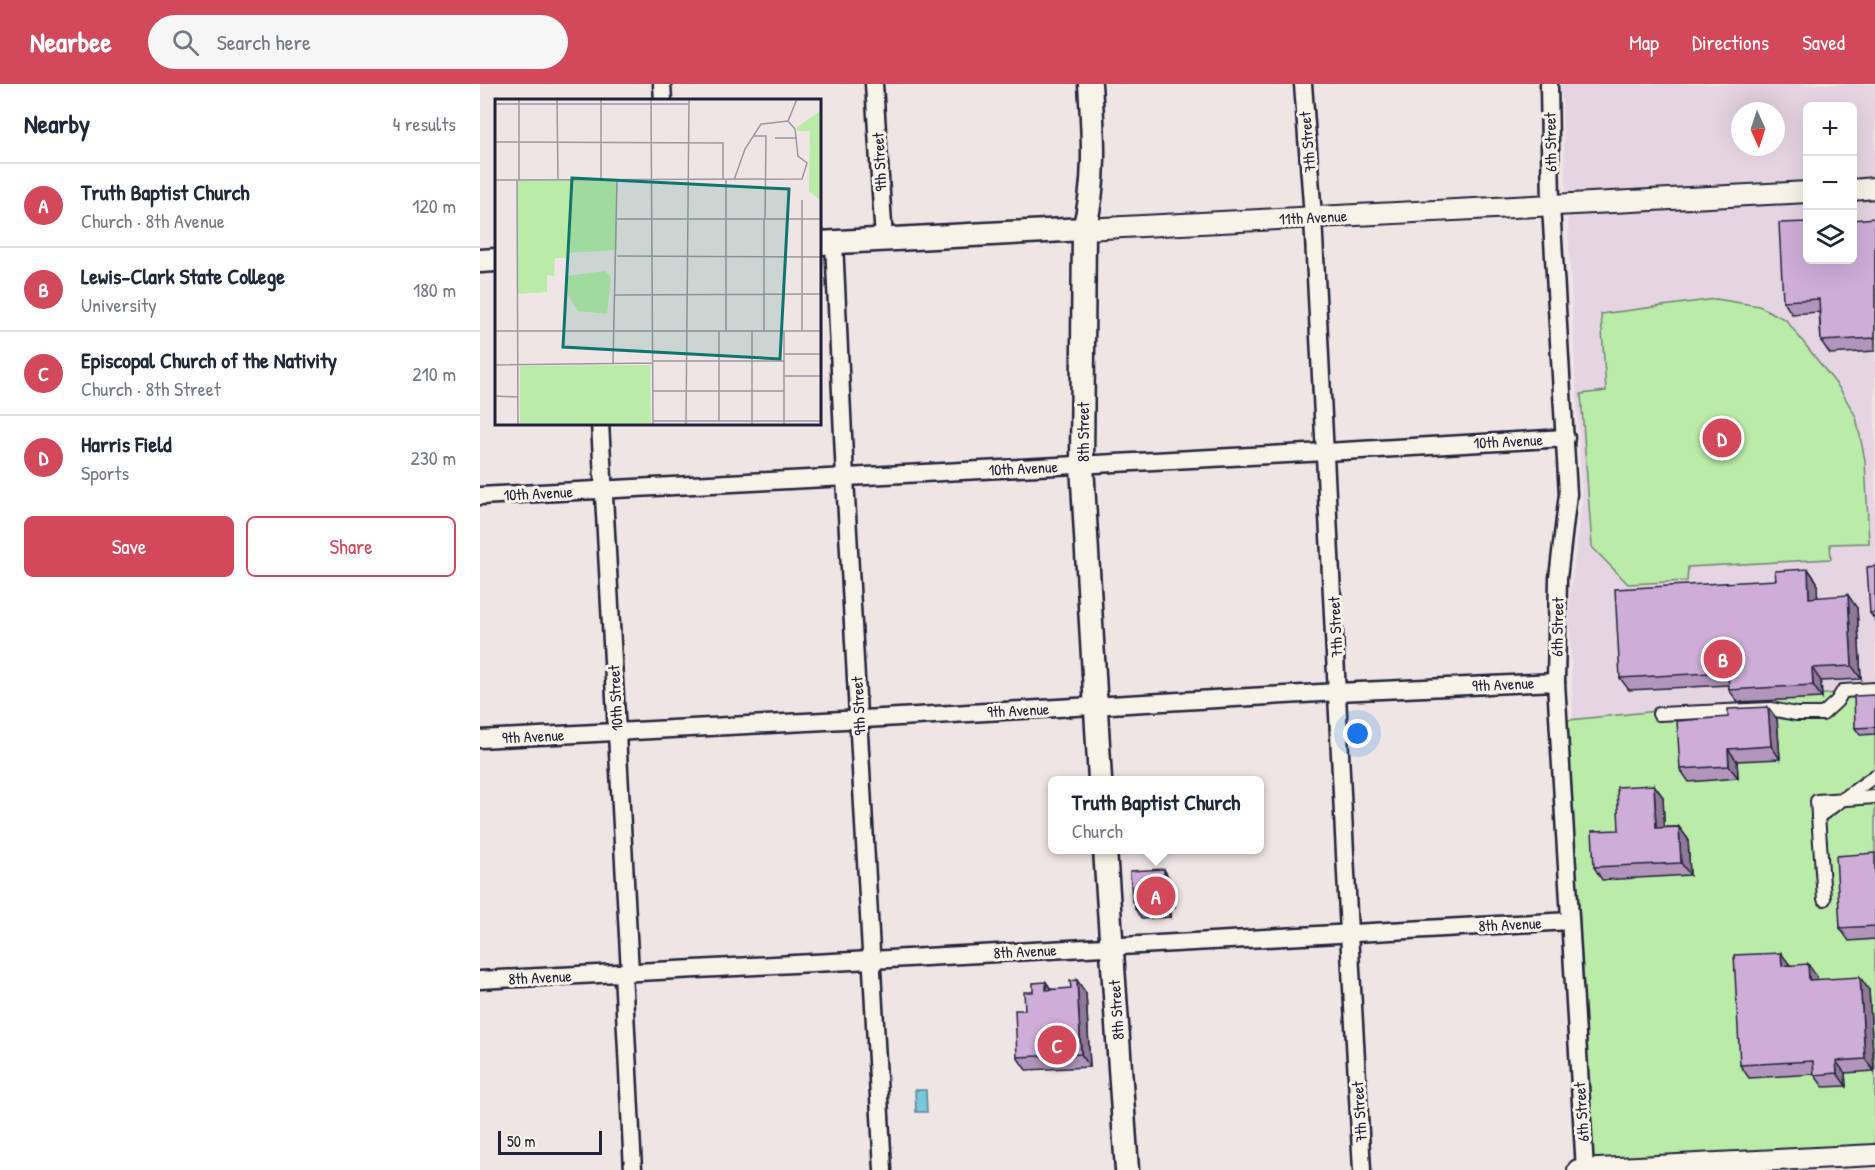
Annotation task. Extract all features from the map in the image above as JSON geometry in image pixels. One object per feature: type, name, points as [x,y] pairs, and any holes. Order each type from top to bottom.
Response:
[{"type":"main road","name":"8th Street","points":[[1090,84],[1094,148],[1089,213],[1084,229],[1082,465],[1100,776]]},
{"type":"main road","name":"11th Avenue","points":[[827,243],[1084,229]]},
{"type":"main road","points":[[480,261],[495,260]]},
{"type":"main road","name":"8th Street","points":[[1105,854],[1127,1170]]},
{"type":"street","points":[[662,84],[663,99]]},
{"type":"street","name":"9th Street","points":[[874,84],[884,240]]},
{"type":"street","name":"7th Street","points":[[1303,84],[1326,452],[1362,1170]]},
{"type":"street","name":"6th Street","points":[[1549,84],[1551,206],[1569,494],[1558,578],[1556,682],[1585,1170]]},
{"type":"street","points":[[1857,190],[1875,188]]},
{"type":"street","name":"11th Avenue","points":[[1084,229],[1803,192]]},
{"type":"street","name":"9th Street","points":[[827,243],[845,478],[883,1170]]},
{"type":"street","name":"10th Street","points":[[600,424],[616,732],[633,1170]]},
{"type":"street","name":"10th Avenue","points":[[480,496],[1566,438]]},
{"type":"street","name":"9th Avenue","points":[[480,739],[1556,682]]},
{"type":"street","points":[[1659,714],[1771,710],[1796,714],[1823,714],[1844,691],[1875,689]]},
{"type":"street","points":[[1843,799],[1875,776]]},
{"type":"street","points":[[1824,899],[1817,801],[1875,797]]},
{"type":"street","name":"8th Avenue","points":[[480,980],[1570,921]]},
{"type":"street","points":[[1578,1170],[1683,1168],[1875,1155]]},
{"type":"shaded area","points":[[1561,84],[1875,84],[1875,1142],[1585,899],[1569,606],[1582,500]]},
{"type":"green space","points":[[1716,299],[1759,306],[1786,320],[1840,389],[1856,417],[1865,460],[1869,543],[1830,544],[1831,559],[1688,567],[1687,581],[1628,584],[1592,547],[1581,394],[1606,391],[1601,314]]},
{"type":"green space","points":[[1875,689],[1875,1156],[1585,1170],[1559,721]]},
{"type":"water","points":[[915,1090],[926,1090],[927,1112],[916,1112]]},
{"type":"building","points":[[1875,218],[1875,338],[1821,341],[1819,299],[1783,301],[1779,223],[1803,222],[1803,264],[1857,264],[1857,220]]},
{"type":"building","points":[[1875,566],[1875,613],[1870,613],[1867,567]]},
{"type":"building","points":[[1808,569],[1809,598],[1848,595],[1852,666],[1812,668],[1813,685],[1729,690],[1728,672],[1620,678],[1615,589],[1776,580],[1775,571]]},
{"type":"building","points":[[1875,695],[1875,727],[1855,728],[1854,696]]},
{"type":"building","points":[[1768,707],[1771,746],[1728,749],[1729,766],[1680,769],[1677,721],[1728,717],[1728,709]]},
{"type":"building","points":[[1654,785],[1656,828],[1679,827],[1681,863],[1594,867],[1592,831],[1619,830],[1617,787]]},
{"type":"building","points":[[1875,853],[1875,926],[1840,928],[1836,856]]},
{"type":"building","points":[[1164,869],[1164,876],[1167,875],[1168,898],[1163,898],[1164,908],[1135,909],[1135,900],[1132,900],[1130,871]]},
{"type":"building","points":[[1781,953],[1782,966],[1808,964],[1809,980],[1860,977],[1865,1059],[1836,1061],[1837,1073],[1814,1075],[1813,1061],[1740,1065],[1734,955]]},
{"type":"building","points":[[1077,980],[1081,1054],[1017,1057],[1015,1010],[1025,1010],[1024,992],[1033,992],[1033,983],[1046,982],[1046,990],[1071,988],[1070,981]]},
{"type":"place","name":"Harris Field","points":[[1722,438]]},
{"type":"place","name":"Lewis-Clark State College","points":[[1723,659]]},
{"type":"place","name":"Truth Baptist Church","points":[[1156,896]]},
{"type":"place","name":"Episcopal Church of the Nativity","points":[[1057,1045]]}]
